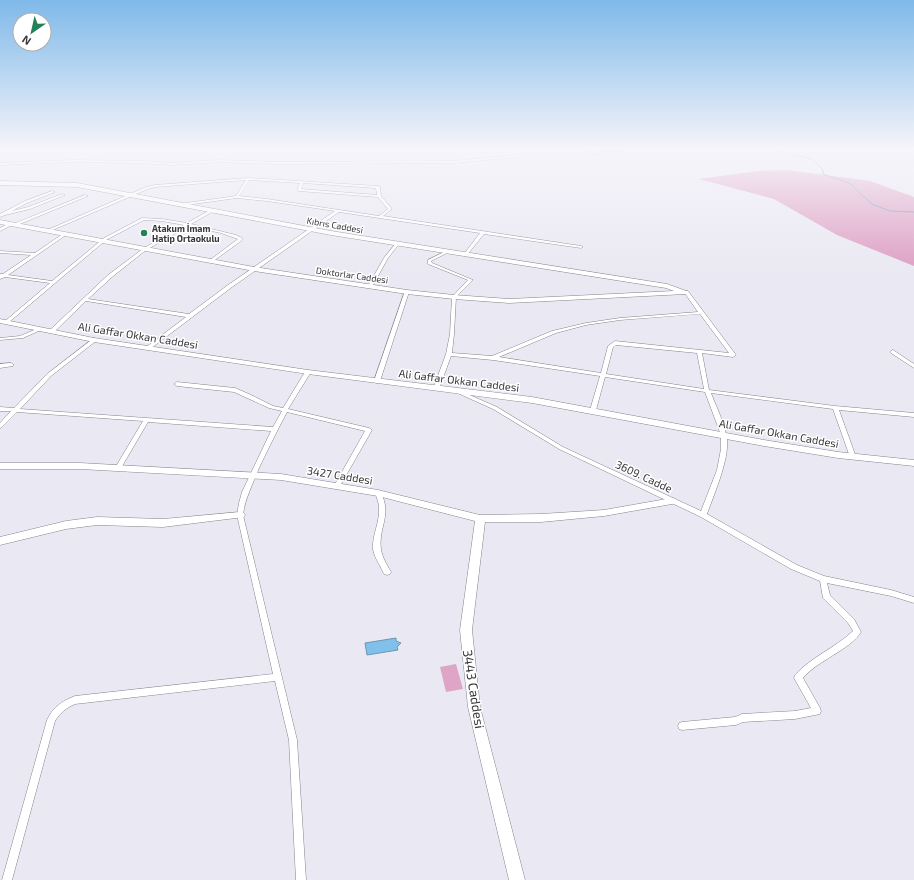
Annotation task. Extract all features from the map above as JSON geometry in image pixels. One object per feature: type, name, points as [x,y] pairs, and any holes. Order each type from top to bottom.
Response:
[{"type":"street","name":"Kıbrıs Caddesi","points":[[105,190],[310,230],[667,286],[686,292]]},
{"type":"street","points":[[47,231],[145,190]]},
{"type":"street","points":[[237,197],[241,190]]},
{"type":"street","points":[[300,190],[379,196]]},
{"type":"street","points":[[378,190],[379,196],[390,209],[380,217]]},
{"type":"street","points":[[5,214],[26,202],[53,192]]},
{"type":"street","points":[[0,216],[29,208],[63,195]]},
{"type":"street","points":[[0,230],[86,196]]},
{"type":"street","points":[[179,205],[237,197],[266,200],[581,247]]},
{"type":"street","points":[[52,331],[110,276],[146,249],[211,211]]},
{"type":"street","points":[[148,348],[254,269],[338,211]]},
{"type":"street","points":[[3,322],[104,238],[143,219],[150,218],[186,225],[241,239],[211,261]]},
{"type":"street","name":"Doktorlar Caddesi","points":[[0,222],[254,269],[407,292],[454,297],[509,301],[686,292]]},
{"type":"street","points":[[466,254],[482,233]]},
{"type":"street","points":[[1,276],[65,234]]},
{"type":"street","points":[[370,286],[386,258],[397,244]]},
{"type":"street","points":[[436,389],[449,354],[452,334],[454,297],[471,280],[430,264],[429,261],[448,251]]},
{"type":"street","points":[[0,252],[35,254]]},
{"type":"street","points":[[1,276],[52,282]]},
{"type":"street","points":[[377,381],[407,292]]},
{"type":"street","points":[[593,410],[611,346],[615,343],[733,355],[686,292]]},
{"type":"street","points":[[86,300],[191,316]]},
{"type":"street","points":[[493,358],[554,332],[586,324],[620,319],[701,313]]},
{"type":"street","name":"Ali Gaffar Okkan Caddesi","points":[[3,322],[94,340],[308,372],[436,389],[494,394],[593,410],[724,435],[853,457],[914,463]]},
{"type":"street","points":[[0,339],[21,337],[41,329]]},
{"type":"street","points":[[0,426],[49,375],[94,340]]},
{"type":"street","points":[[699,352],[707,391],[724,435],[724,449],[720,470],[703,515]]},
{"type":"street","points":[[893,352],[914,366]]},
{"type":"street","points":[[449,354],[493,358],[707,391],[835,408],[914,415]]},
{"type":"street","points":[[0,366],[11,365]]},
{"type":"street","points":[[301,880],[294,740],[240,515],[241,504],[284,410],[308,372]]},
{"type":"street","points":[[177,384],[235,390],[247,394],[271,407],[369,430],[337,486]]},
{"type":"street","name":"3609. Cadde","points":[[456,391],[495,408],[561,448],[703,515],[794,567],[823,579],[891,593],[914,600]]},
{"type":"street","points":[[0,408],[275,429]]},
{"type":"street","points":[[835,408],[853,457]]},
{"type":"street","points":[[118,468],[147,419]]},
{"type":"street","name":"3427 Caddesi","points":[[0,466],[118,468],[281,477],[378,493],[480,519],[541,518],[604,513],[672,501]]},
{"type":"street","points":[[378,493],[382,501],[382,519],[377,549],[387,572]]},
{"type":"street","points":[[0,541],[66,525],[97,521],[163,523],[240,515]]},
{"type":"street","name":"3443 Caddesi","points":[[480,519],[466,630],[474,707],[517,880]]},
{"type":"street","points":[[682,726],[736,721],[742,718],[795,715],[817,710],[798,678],[803,671],[848,643],[857,632],[851,621],[826,596],[823,579]]},
{"type":"street","points":[[7,880],[51,720],[64,704],[75,700],[278,677]]},
{"type":"shaded area","points":[[740,190],[895,190],[914,197],[914,266],[837,235],[774,199]]},
{"type":"shaded area","points":[[456,664],[463,689],[446,692],[440,667]]},
{"type":"water","points":[[396,638],[396,641],[401,643],[397,647],[398,650],[367,655],[365,643]]},
{"type":"waterway","points":[[857,190],[872,204],[890,211],[914,212]]},
{"type":"place","name":"Atakum İmam Hatip Ortaokulu","points":[[144,233]]}]
